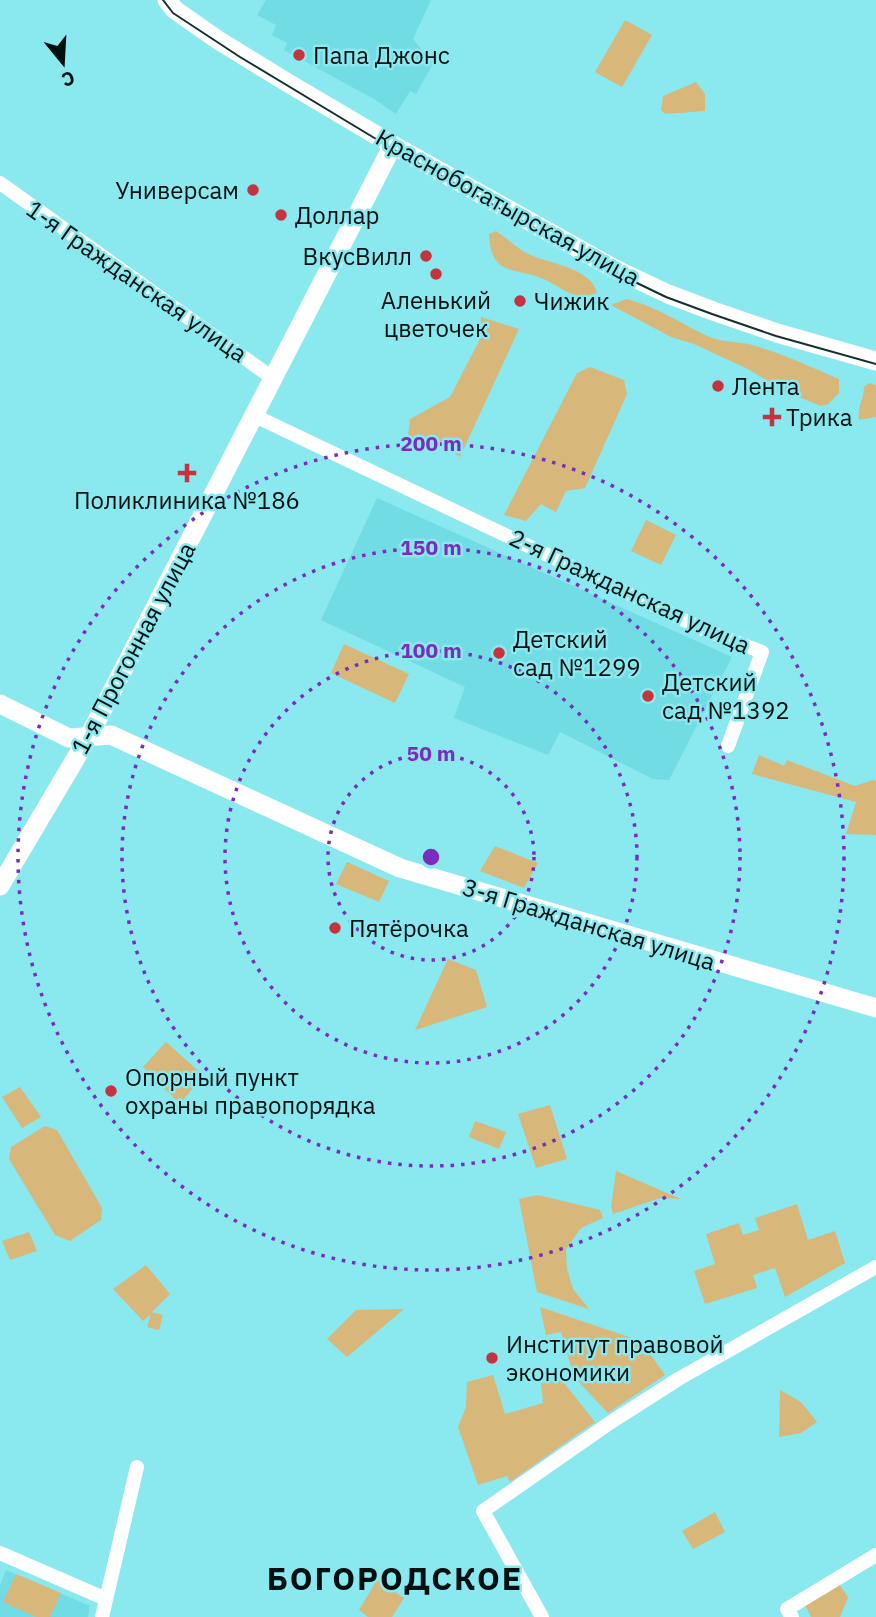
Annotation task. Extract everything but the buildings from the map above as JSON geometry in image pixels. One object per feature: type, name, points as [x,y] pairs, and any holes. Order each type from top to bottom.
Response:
[{"type":"street","name":"Краснобогатырская улица","points":[[167,0],[175,10],[218,40],[393,145],[580,250],[668,294],[777,333],[876,361]]},
{"type":"street","name":"1-я Прогонная улица","points":[[0,886],[89,736],[393,145]]},
{"type":"street","name":"1-я Гражданская улица","points":[[0,183],[274,379]]},
{"type":"street","name":"2-я Гражданская улица","points":[[255,416],[707,631],[762,652],[728,746]]},
{"type":"street","name":"3-я Гражданская улица","points":[[0,704],[69,738],[111,735],[400,868],[876,1008]]},
{"type":"street","points":[[542,1617],[483,1511],[611,1422],[680,1378],[876,1267]]},
{"type":"street","points":[[102,1617],[137,1467]]},
{"type":"street","points":[[0,1553],[106,1599]]},
{"type":"street","points":[[790,1613],[876,1555]]},
{"type":"shaded area","points":[[266,0],[431,0],[413,39],[433,64],[416,94],[410,91],[396,114],[374,99],[284,50],[287,43],[272,35],[276,25],[257,15]]},
{"type":"shaded area","points":[[625,20],[652,35],[622,87],[595,72]]},
{"type":"shaded area","points":[[696,82],[705,94],[705,111],[665,114],[661,110],[663,96]]},
{"type":"shaded area","points":[[496,231],[528,254],[580,273],[594,285],[597,293],[574,295],[541,278],[504,267],[494,257],[491,247],[489,234]]},
{"type":"shaded area","points":[[626,299],[659,311],[710,337],[763,348],[796,360],[839,379],[839,393],[828,404],[821,406],[786,392],[748,369],[694,344],[671,337],[611,305]]},
{"type":"shaded area","points":[[481,317],[519,329],[460,457],[440,443],[408,436],[410,419],[450,397],[480,339]]},
{"type":"shaded area","points":[[590,367],[624,380],[627,394],[585,488],[566,491],[556,512],[541,504],[526,521],[504,515],[577,373]]},
{"type":"shaded area","points":[[869,383],[876,385],[876,417],[859,420],[864,387]]},
{"type":"shaded area","name":"Детский сад №1299","points":[[377,498],[732,657],[669,780],[653,779],[560,732],[548,755],[454,718],[465,687],[321,620]]},
{"type":"shaded area","points":[[646,520],[676,535],[661,565],[631,551]]},
{"type":"shaded area","points":[[344,644],[409,674],[395,703],[331,673]]},
{"type":"shaded area","points":[[759,755],[784,766],[787,760],[855,786],[876,781],[876,835],[846,834],[856,802],[752,774]]},
{"type":"shaded area","points":[[495,846],[538,863],[524,888],[480,871]]},
{"type":"shaded area","points":[[347,862],[389,881],[379,902],[336,884]]},
{"type":"shaded area","points":[[448,959],[476,970],[487,1007],[415,1030]]},
{"type":"shaded area","points":[[166,1042],[203,1075],[180,1104],[143,1067]]},
{"type":"shaded area","points":[[20,1087],[41,1117],[22,1128],[2,1097]]},
{"type":"shaded area","points":[[550,1105],[567,1159],[536,1168],[518,1114]]},
{"type":"shaded area","points":[[475,1121],[506,1132],[499,1149],[469,1137]]},
{"type":"shaded area","points":[[45,1126],[57,1130],[102,1208],[101,1220],[70,1241],[55,1235],[9,1159],[11,1147]]},
{"type":"shaded area","points":[[616,1171],[681,1199],[660,1198],[613,1214],[611,1207]]},
{"type":"shaded area","points":[[538,1195],[600,1210],[603,1218],[581,1228],[566,1249],[567,1269],[573,1289],[589,1309],[537,1292],[519,1199]]},
{"type":"shaded area","points":[[797,1204],[808,1240],[835,1231],[845,1263],[785,1297],[775,1268],[753,1275],[757,1288],[705,1304],[694,1271],[715,1264],[706,1234],[739,1223],[743,1235],[759,1230],[755,1218]]},
{"type":"shaded area","points":[[29,1232],[37,1251],[10,1260],[2,1241]]},
{"type":"shaded area","points":[[146,1265],[170,1294],[152,1312],[163,1315],[159,1330],[147,1327],[151,1314],[143,1321],[113,1289]]},
{"type":"shaded area","points":[[540,1307],[641,1341],[665,1375],[608,1413],[574,1377],[561,1332],[546,1335]]},
{"type":"shaded area","points":[[404,1309],[347,1357],[327,1339],[356,1310]]},
{"type":"shaded area","points":[[493,1375],[505,1414],[543,1403],[541,1383],[561,1379],[595,1422],[510,1482],[507,1476],[478,1485],[458,1427],[466,1407],[467,1382]]},
{"type":"shaded area","points":[[780,1390],[801,1402],[817,1422],[801,1433],[779,1437]]},
{"type":"shaded area","points":[[715,1512],[725,1532],[693,1549],[682,1531]]},
{"type":"shaded area","points":[[6,1570],[90,1606],[88,1617],[0,1617],[0,1585]]},
{"type":"shaded area","points":[[16,1574],[61,1593],[50,1617],[36,1617],[3,1602]]},
{"type":"shaded area","points":[[377,1580],[404,1598],[392,1617],[368,1617],[359,1610]]},
{"type":"shaded area","points":[[839,1584],[848,1597],[840,1617],[811,1617],[805,1605]]},
{"type":"tram line","points":[[163,0],[173,13],[240,57],[391,148],[608,269],[666,297],[712,314],[776,336],[876,364]]},
{"type":"place","name":"Папа Джонс","points":[[299,55]]},
{"type":"place","name":"Универсам","points":[[253,190]]},
{"type":"place","name":"Доллар","points":[[281,215]]},
{"type":"place","name":"ВкусВилл","points":[[426,256]]},
{"type":"place","name":"Аленький цветочек","points":[[436,274]]},
{"type":"place","name":"Чижик","points":[[520,301]]},
{"type":"place","name":"Лента","points":[[718,386]]},
{"type":"place","name":"Трика","points":[[772,417]]},
{"type":"place","name":"Поликлиника №186","points":[[187,473]]},
{"type":"place","name":"Детский сад №1299","points":[[499,653]]},
{"type":"place","name":"Детский сад №1392","points":[[648,696]]},
{"type":"place","name":"Пятёрочка","points":[[335,928]]},
{"type":"place","name":"Опорный пункт охраны правопорядка","points":[[111,1091]]},
{"type":"place","name":"Институт правовой экономики","points":[[492,1358]]},
{"type":"district","name":"БОГОРОДСКОЕ","points":[[395,1578]]}]
